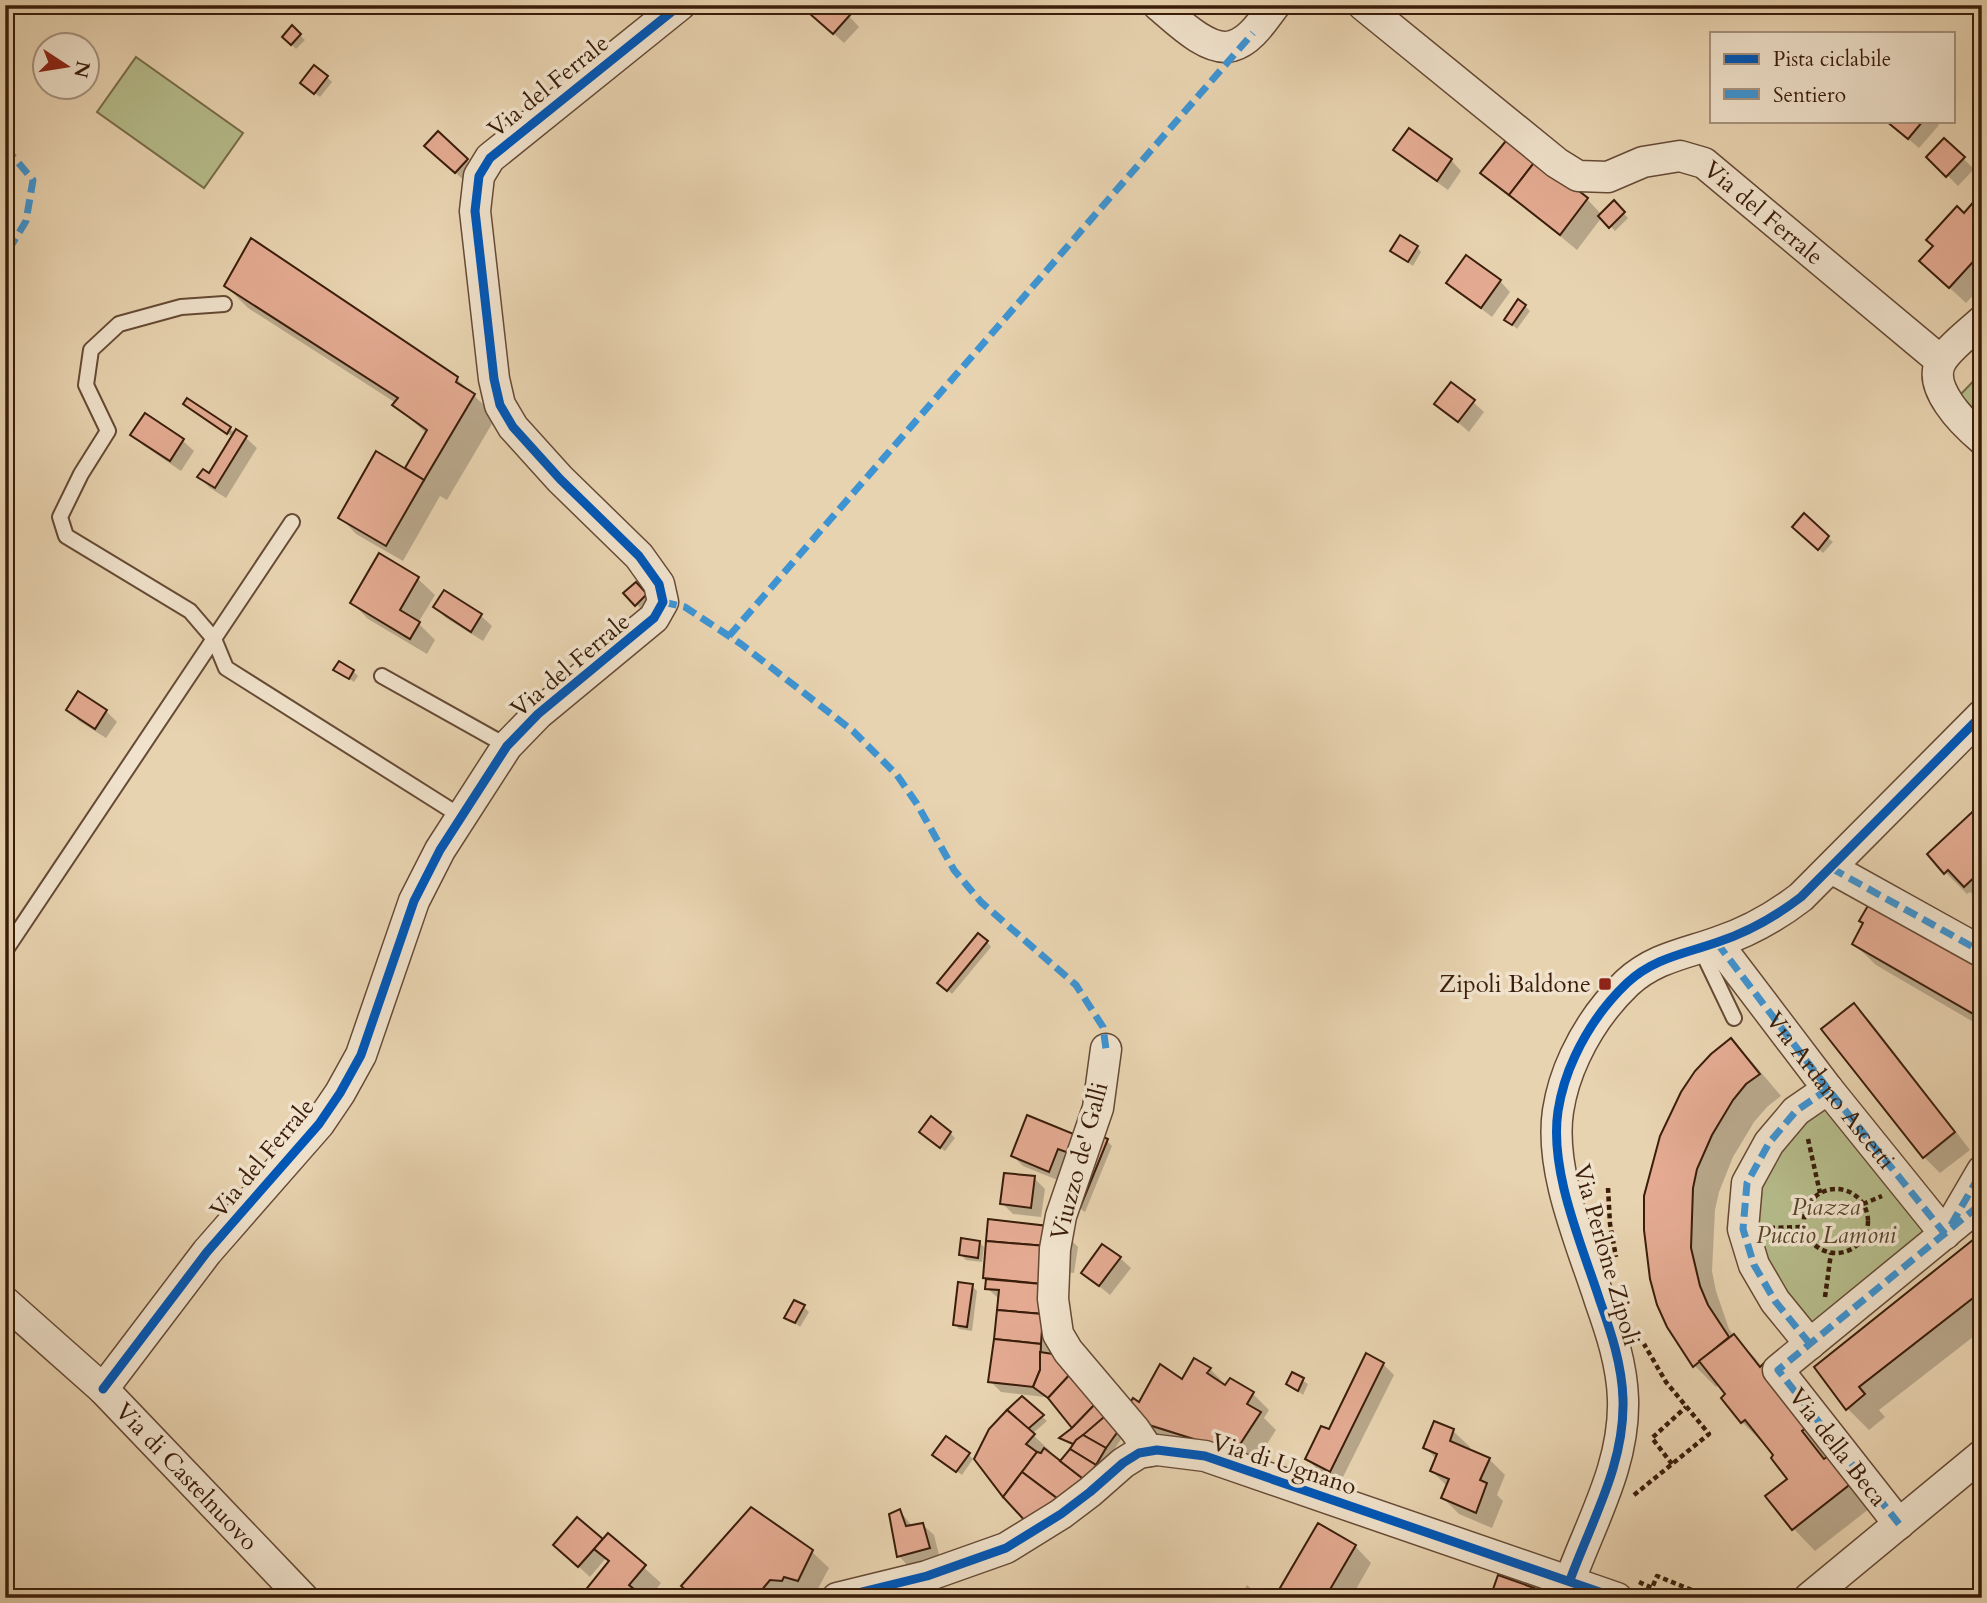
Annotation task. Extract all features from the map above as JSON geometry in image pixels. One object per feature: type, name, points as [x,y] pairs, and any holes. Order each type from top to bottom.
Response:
[{"type":"street","name":"Via del Ferrale","points":[[103,1389],[207,1252],[318,1124],[340,1093],[361,1055],[414,901],[440,850],[507,746],[538,714],[654,618],[663,602],[659,584],[639,556],[560,479],[513,427],[500,405],[494,379],[475,211],[479,176],[490,158],[680,5]]},
{"type":"street","points":[[1158,5],[1190,32],[1213,45],[1232,47],[1253,33],[1275,5]]},
{"type":"street","name":"Via del Ferrale","points":[[1363,5],[1557,163],[1578,176],[1608,177],[1643,162],[1680,156],[1704,163],[1941,361]]},
{"type":"street","points":[[1982,321],[1941,361],[1938,379],[1959,420],[1982,439]]},
{"type":"street","name":"Via Perlone Zipoli","points":[[1570,1580],[1617,1458],[1622,1433],[1623,1398],[1619,1366],[1607,1322],[1570,1208],[1557,1136],[1558,1111],[1572,1063],[1583,1038],[1600,1013],[1625,985],[1649,966],[1663,958],[1708,945],[1779,915],[1831,868],[1982,715]]},
{"type":"street","points":[[1831,868],[1982,952]]},
{"type":"street","name":"Via Ardano Ascetti","points":[[1708,945],[1816,1097],[1945,1234]]},
{"type":"street","name":"Viuzzo de' Galli","points":[[1107,1049],[1098,1108],[1061,1216],[1055,1250],[1053,1299],[1059,1334],[1068,1351],[1135,1430],[1149,1451]]},
{"type":"street","points":[[1816,1097],[1796,1111],[1769,1143],[1747,1183],[1743,1229],[1754,1265],[1774,1301],[1810,1344],[1982,1203]]},
{"type":"street","points":[[1945,1234],[1982,1171]]},
{"type":"street","name":"Via di Castelnuovo","points":[[5,1302],[103,1389],[303,1598]]},
{"type":"street","name":"Via della Beca","points":[[1810,1344],[1778,1370],[1899,1524]]},
{"type":"street","name":"Via di Ugnano","points":[[837,1598],[926,1576],[1006,1548],[1060,1514],[1132,1456],[1149,1451],[1169,1450],[1205,1456],[1617,1598]]},
{"type":"street","points":[[1809,1598],[1982,1455]]},
{"type":"lane","points":[[224,304],[181,307],[119,324],[92,350],[86,385],[108,431],[80,474],[60,517],[66,536],[190,611],[214,639],[226,668],[462,817]]},
{"type":"lane","points":[[5,951],[292,522]]},
{"type":"lane","points":[[382,676],[507,746]]},
{"type":"lane","points":[[1708,945],[1734,1018]]},
{"type":"path","points":[[1816,1097],[1803,1117],[1820,1193]]},
{"type":"path","points":[[1830,1189],[1842,1189],[1856,1195],[1863,1204],[1868,1214],[1868,1225],[1865,1236],[1853,1249],[1831,1253],[1820,1249],[1808,1238],[1804,1216],[1808,1205],[1820,1193],[1830,1189]]},
{"type":"path","points":[[1672,1464],[1652,1438],[1686,1407]]},
{"type":"green space","points":[[136,57],[243,133],[204,188],[97,112]]},
{"type":"green space","points":[[1982,372],[1982,418],[1960,395]]},
{"type":"green space","name":"Piazza Puccio Lamoni","points":[[1824,1099],[1931,1231],[1807,1330],[1759,1255],[1753,1192],[1766,1159]]},
{"type":"building","points":[[818,5],[839,5],[850,15],[833,34],[810,14]]},
{"type":"building","points":[[292,25],[301,34],[291,45],[282,37]]},
{"type":"building","points":[[314,65],[328,76],[314,94],[300,83]]},
{"type":"building","points":[[1887,122],[1922,122],[1908,139]]},
{"type":"building","points":[[1409,128],[1452,159],[1437,181],[1393,150]]},
{"type":"building","points":[[438,131],[468,159],[455,173],[424,146]]},
{"type":"building","points":[[1509,137],[1537,159],[1509,195],[1480,173]]},
{"type":"building","points":[[1944,138],[1965,157],[1946,177],[1926,157]]},
{"type":"building","points":[[1537,159],[1588,198],[1560,235],[1509,195]]},
{"type":"building","points":[[1976,199],[1982,205],[1982,252],[1949,288],[1919,261],[1933,246],[1926,240],[1957,206],[1964,213]]},
{"type":"building","points":[[1614,200],[1625,212],[1609,228],[1598,216]]},
{"type":"building","points":[[1400,235],[1418,246],[1408,262],[1390,251]]},
{"type":"building","points":[[251,238],[458,377],[456,382],[475,394],[424,480],[405,468],[427,430],[392,405],[398,398],[224,286]]},
{"type":"building","points":[[1466,255],[1501,280],[1481,308],[1446,283]]},
{"type":"building","points":[[1518,299],[1526,305],[1512,325],[1504,320]]},
{"type":"building","points":[[1451,382],[1475,400],[1458,422],[1434,404]]},
{"type":"building","points":[[187,398],[231,427],[227,434],[183,404]]},
{"type":"building","points":[[145,413],[184,439],[170,461],[130,435]]},
{"type":"building","points":[[236,429],[247,436],[215,488],[197,477],[203,469],[209,473]]},
{"type":"building","points":[[376,451],[424,480],[386,546],[338,518]]},
{"type":"building","points":[[1804,513],[1829,536],[1818,550],[1792,527]]},
{"type":"building","points":[[379,553],[419,577],[400,610],[420,622],[410,639],[350,603]]},
{"type":"building","points":[[636,582],[647,594],[635,606],[623,593]]},
{"type":"building","points":[[444,590],[482,614],[471,632],[433,607]]},
{"type":"building","points":[[339,661],[354,670],[349,679],[333,670]]},
{"type":"building","points":[[78,691],[107,710],[95,729],[66,710]]},
{"type":"building","points":[[1982,803],[1982,870],[1964,887],[1948,870],[1944,874],[1927,854]]},
{"type":"building","points":[[1873,897],[1982,960],[1982,1019],[1852,944],[1863,923],[1859,921]]},
{"type":"building","points":[[978,933],[988,941],[947,991],[937,983]]},
{"type":"building","points":[[1854,1003],[1955,1132],[1923,1158],[1821,1029]]},
{"type":"building","points":[[1731,1038],[1760,1074],[1746,1084],[1733,1100],[1712,1135],[1697,1169],[1693,1188],[1691,1248],[1700,1286],[1708,1305],[1729,1337],[1693,1367],[1667,1327],[1657,1305],[1650,1279],[1644,1230],[1644,1196],[1660,1136],[1681,1092],[1695,1071]]},
{"type":"building","points":[[1027,1115],[1076,1135],[1069,1153],[1058,1149],[1049,1172],[1011,1156]]},
{"type":"building","points":[[931,1116],[951,1132],[940,1148],[919,1132]]},
{"type":"building","points":[[1101,1136],[1108,1139],[1080,1208],[1073,1205]]},
{"type":"building","points":[[1004,1173],[1035,1176],[1031,1208],[1000,1204]]},
{"type":"building","points":[[988,1219],[1048,1226],[1046,1246],[986,1241]]},
{"type":"building","points":[[1982,1225],[1982,1291],[1859,1387],[1865,1394],[1846,1410],[1814,1367],[1979,1235],[1975,1231]]},
{"type":"building","points":[[961,1238],[980,1241],[978,1258],[959,1255]]},
{"type":"building","points":[[986,1241],[1046,1246],[1042,1284],[983,1278]]},
{"type":"building","points":[[1102,1244],[1121,1257],[1099,1286],[1081,1273]]},
{"type":"building","points":[[986,1279],[1042,1284],[1043,1314],[997,1310],[999,1290],[985,1289]]},
{"type":"building","points":[[958,1282],[973,1284],[967,1327],[953,1325]]},
{"type":"building","points":[[794,1300],[805,1305],[795,1323],[784,1318]]},
{"type":"building","points":[[997,1310],[1043,1314],[1041,1344],[994,1339]]},
{"type":"building","points":[[1734,1334],[1760,1367],[1764,1363],[1785,1390],[1807,1427],[1802,1431],[1824,1459],[1831,1454],[1853,1482],[1792,1530],[1765,1496],[1787,1479],[1771,1458],[1773,1455],[1745,1420],[1741,1423],[1721,1398],[1725,1394],[1699,1361]]},
{"type":"building","points":[[994,1339],[1041,1344],[1040,1370],[1033,1387],[988,1382]]},
{"type":"building","points":[[1040,1352],[1053,1354],[1074,1370],[1048,1398],[1033,1387],[1040,1370]]},
{"type":"building","points":[[1366,1353],[1384,1363],[1330,1472],[1305,1459],[1321,1426],[1329,1429]]},
{"type":"building","points":[[1194,1358],[1211,1368],[1207,1373],[1225,1385],[1230,1378],[1254,1392],[1247,1404],[1261,1412],[1235,1452],[1149,1425],[1127,1408],[1133,1398],[1139,1402],[1160,1364],[1182,1379]]},
{"type":"building","points":[[1074,1370],[1099,1400],[1072,1428],[1048,1398]]},
{"type":"building","points":[[1292,1372],[1304,1378],[1298,1391],[1286,1384]]},
{"type":"building","points":[[1022,1396],[1044,1415],[1028,1429],[1007,1410]]},
{"type":"building","points":[[1099,1400],[1109,1414],[1073,1444],[1059,1438],[1072,1428]]},
{"type":"building","points":[[1007,1410],[1035,1434],[1026,1444],[1037,1452],[1003,1497],[974,1459],[989,1429]]},
{"type":"building","points":[[1104,1417],[1121,1427],[1106,1448],[1083,1435]]},
{"type":"building","points":[[1434,1421],[1454,1429],[1450,1441],[1490,1458],[1480,1480],[1487,1483],[1476,1513],[1441,1498],[1449,1479],[1430,1471],[1437,1454],[1423,1448]]},
{"type":"building","points":[[1083,1435],[1106,1448],[1096,1465],[1070,1449]]},
{"type":"building","points":[[946,1436],[970,1453],[956,1472],[932,1455]]},
{"type":"building","points":[[1044,1448],[1086,1481],[1062,1502],[1022,1472],[1037,1452],[1041,1453]]},
{"type":"building","points":[[1070,1449],[1096,1465],[1086,1481],[1060,1461]]},
{"type":"building","points":[[1022,1472],[1062,1502],[1027,1523],[1003,1497]]},
{"type":"building","points":[[751,1507],[813,1550],[798,1581],[784,1577],[782,1581],[770,1580],[755,1598],[695,1598],[681,1586]]},
{"type":"building","points":[[900,1509],[906,1526],[923,1523],[930,1548],[897,1557],[889,1514]]},
{"type":"building","points":[[577,1517],[603,1539],[578,1567],[553,1545]]},
{"type":"building","points":[[1318,1523],[1356,1545],[1325,1598],[1311,1590],[1307,1598],[1297,1598],[1280,1588]]},
{"type":"building","points":[[608,1533],[646,1565],[629,1585],[645,1598],[589,1598],[583,1593],[609,1561],[594,1549]]},
{"type":"building","points":[[1498,1575],[1537,1589],[1534,1598],[1490,1598]]},
{"type":"marked path","points":[[729,636],[1253,33]]},
{"type":"marked path","points":[[5,147],[33,180],[26,221],[5,256]]},
{"type":"marked path","points":[[663,602],[685,607],[741,644],[853,731],[897,775],[917,804],[954,870],[981,902],[1076,985],[1103,1027],[1106,1049]]},
{"type":"marked path","points":[[1831,868],[1982,952]]},
{"type":"marked path","points":[[1717,943],[1828,1089],[1945,1234]]},
{"type":"marked path","points":[[1810,1344],[1775,1301],[1754,1265],[1743,1229],[1747,1183],[1769,1143],[1796,1111],[1828,1089]]},
{"type":"marked path","points":[[1951,1225],[1982,1171]]},
{"type":"marked path","points":[[1899,1524],[1778,1370],[1982,1203]]},
{"type":"cycle path","points":[[103,1389],[207,1252],[319,1124],[340,1093],[361,1055],[414,901],[440,850],[507,746],[538,714],[654,618],[663,602],[659,584],[639,556],[560,479],[513,427],[500,405],[494,379],[475,211],[479,176],[490,158],[680,5]]},
{"type":"cycle path","points":[[1570,1580],[1613,1469],[1619,1446],[1623,1399],[1615,1349],[1576,1232],[1558,1158],[1558,1111],[1575,1056],[1604,1008],[1637,975],[1670,958],[1751,929],[1801,897],[1982,715]]},
{"type":"cycle path","points":[[837,1598],[927,1576],[1006,1548],[1061,1514],[1123,1463],[1139,1453],[1157,1450],[1205,1456],[1617,1598]]},
{"type":"place","name":"Zipoli Baldone","points":[[1605,984]]}]
